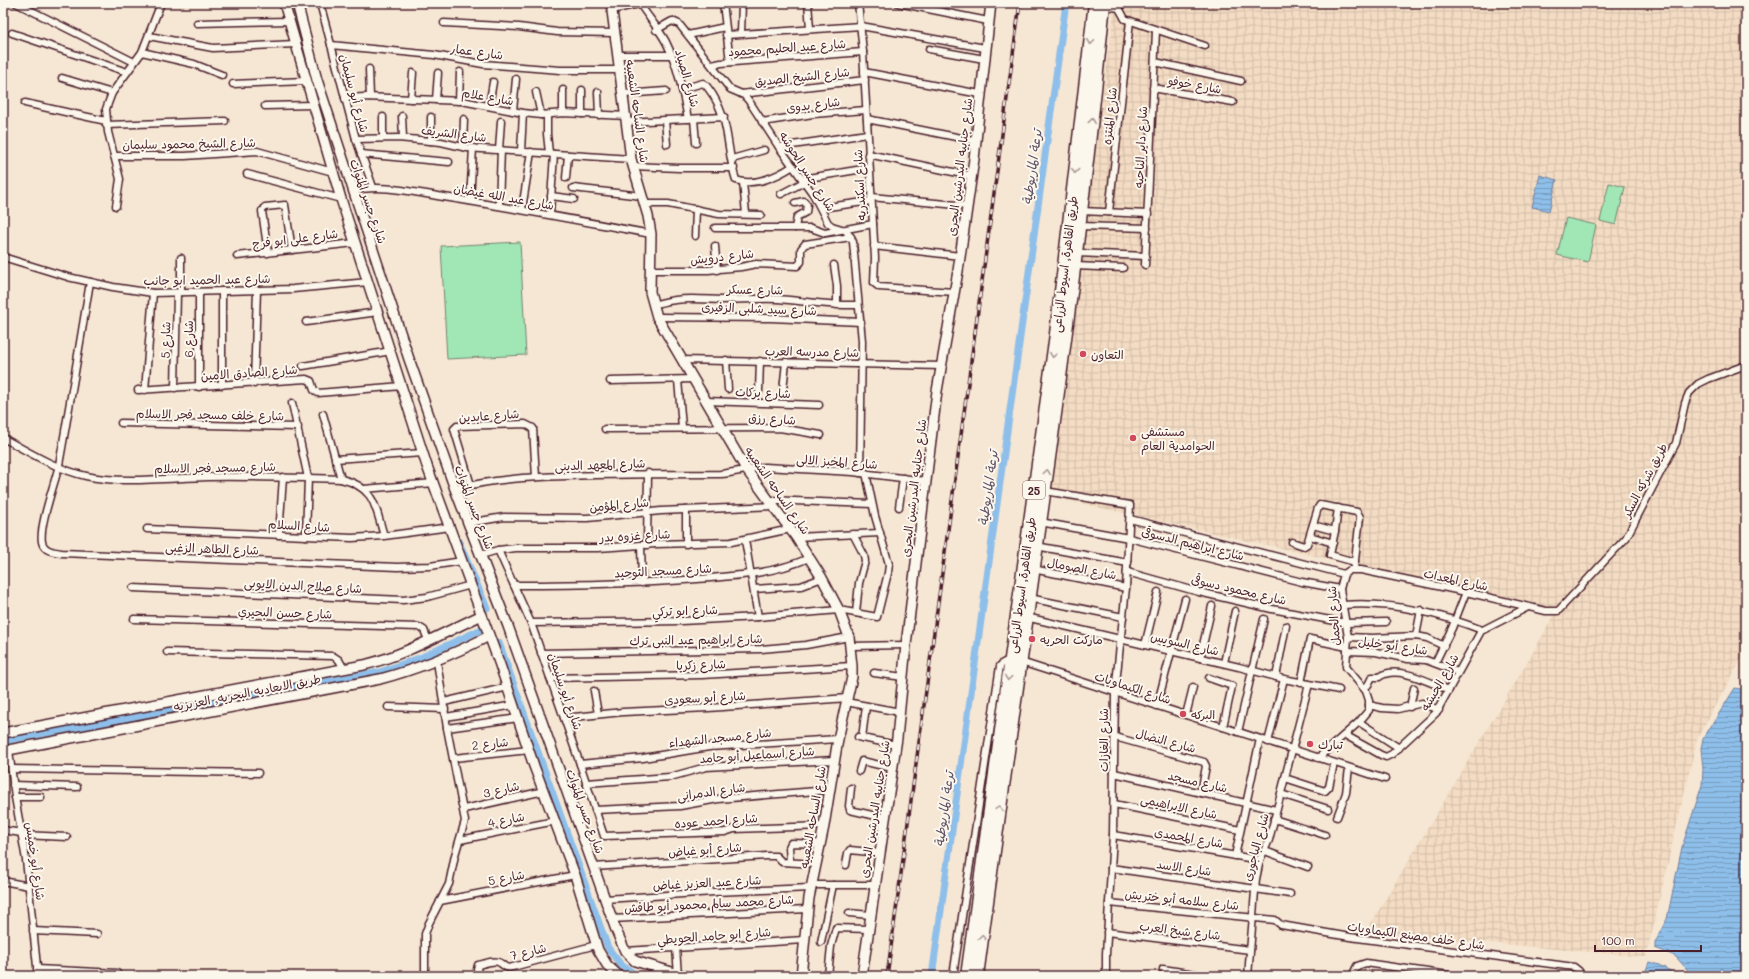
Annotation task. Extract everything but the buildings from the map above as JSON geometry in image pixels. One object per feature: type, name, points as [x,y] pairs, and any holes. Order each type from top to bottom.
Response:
[{"type":"highway","name":"طريق القاهرة, اسيوط الزراعى","points":[[967,976],[1015,661],[1026,617],[1040,522],[1077,253],[1101,4]]},
{"type":"highway","name":"طريق القاهرة, اسيوط الزراعى","points":[[977,976],[1056,334],[1101,4]]},
{"type":"street","points":[[16,3],[134,62]]},
{"type":"street","points":[[116,206],[120,179],[106,123],[106,110],[112,93],[142,52],[161,3]]},
{"type":"street","name":"شارع جسر المنوات","points":[[284,3],[341,199],[423,453],[575,876],[596,945],[607,965],[619,976]]},
{"type":"street","name":"شارع جسر المنوات","points":[[297,3],[317,80],[409,358],[455,489],[508,626],[611,919],[625,951],[635,961],[681,975]]},
{"type":"street","name":"شارع أبو سليمان","points":[[320,3],[356,138],[373,187]]},
{"type":"street","points":[[612,7],[641,3]]},
{"type":"street","name":"شارع الصياد","points":[[641,3],[672,55],[691,119],[696,143]]},
{"type":"street","points":[[723,3],[730,62]]},
{"type":"street","points":[[741,34],[742,3]]},
{"type":"street","points":[[808,3],[810,28]]},
{"type":"street","name":"شارع اسكندريه","points":[[858,3],[865,80],[874,246],[874,282],[877,286],[955,292]]},
{"type":"street","points":[[898,3],[988,21]]},
{"type":"street","name":"شارع جنابيه البدرشين البحرى","points":[[862,976],[874,885],[896,744],[906,645],[941,366],[955,292],[972,176],[991,3]]},
{"type":"street","points":[[1101,4],[1119,8],[1124,19],[1156,31],[1205,46]]},
{"type":"street","name":"شارع الساحه الشعبيه","points":[[612,7],[632,162],[648,216],[650,234],[650,292],[657,317],[746,469],[796,537],[822,578],[840,610],[851,646],[852,666],[847,700],[838,739],[824,826],[807,909],[801,976]]},
{"type":"street","name":"شارع جسر الحوشه","points":[[656,30],[674,21],[679,24],[730,89],[741,94],[749,101],[803,180],[830,224],[846,230],[851,237],[858,286],[858,305],[861,322],[863,473],[887,556],[889,569],[878,616],[876,617],[840,610]]},
{"type":"street","name":"شارع المنتزه","points":[[1109,212],[1130,21]]},
{"type":"street","points":[[197,23],[289,22]]},
{"type":"street","points":[[444,23],[519,27],[553,32],[616,33]]},
{"type":"street","points":[[726,35],[810,28],[861,26],[985,48]]},
{"type":"street","points":[[688,35],[725,27]]},
{"type":"street","name":"شارع داير الناحيه","points":[[1145,265],[1156,31]]},
{"type":"street","points":[[12,33],[127,72]]},
{"type":"street","points":[[149,36],[213,48],[295,44]]},
{"type":"street","name":"شارع عمار","points":[[331,45],[434,56],[488,65],[560,70],[621,70]]},
{"type":"street","points":[[929,49],[984,59]]},
{"type":"street","points":[[142,52],[194,64],[222,75]]},
{"type":"street","name":"شارع عبد الحليم محمود","points":[[712,65],[716,63],[863,52]]},
{"type":"street","points":[[619,55],[672,55]]},
{"type":"street","points":[[1155,62],[1241,81]]},
{"type":"street","points":[[369,69],[370,97]]},
{"type":"street","points":[[459,101],[460,72]]},
{"type":"street","points":[[864,72],[980,94]]},
{"type":"street","points":[[411,99],[413,73]]},
{"type":"street","points":[[436,100],[438,73]]},
{"type":"street","points":[[62,78],[112,93]]},
{"type":"street","points":[[513,111],[516,79]]},
{"type":"street","name":"شارع الشيخ الصديق","points":[[741,94],[865,80]]},
{"type":"street","points":[[233,84],[306,81]]},
{"type":"street","points":[[488,106],[493,82]]},
{"type":"street","points":[[682,89],[701,83],[704,84],[713,96],[724,117],[736,180],[743,182],[769,178],[792,166]]},
{"type":"street","name":"شارع خوفو","points":[[1153,88],[1233,102]]},
{"type":"street","points":[[563,90],[563,114]]},
{"type":"street","points":[[582,90],[582,114]]},
{"type":"street","points":[[536,92],[544,115],[552,154],[550,214]]},
{"type":"street","points":[[598,92],[599,115]]},
{"type":"street","points":[[624,94],[666,92]]},
{"type":"street","name":"شارع علام","points":[[345,98],[370,97],[459,101],[523,113],[544,115],[582,114],[627,119],[665,120],[724,117]]},
{"type":"street","points":[[26,103],[106,123],[225,122]]},
{"type":"street","points":[[265,106],[313,105]]},
{"type":"street","name":"شارع بدوى","points":[[762,122],[813,114],[866,110]]},
{"type":"street","points":[[521,151],[523,113]]},
{"type":"street","points":[[402,116],[403,138]]},
{"type":"street","points":[[383,117],[383,137]]},
{"type":"street","points":[[430,141],[431,117]]},
{"type":"street","points":[[463,147],[464,119]]},
{"type":"street","points":[[867,119],[976,141]]},
{"type":"street","points":[[665,120],[667,144]]},
{"type":"street","points":[[499,205],[501,121]]},
{"type":"street","points":[[779,147],[867,134]]},
{"type":"street","name":"شارع الشريف","points":[[356,138],[403,138],[463,147],[568,155],[679,168],[734,168]]},
{"type":"street","points":[[470,201],[473,148]]},
{"type":"street","points":[[732,159],[764,150]]},
{"type":"street","name":"شارع الشيخ محمود سليمان","points":[[114,156],[193,156],[257,151],[333,172]]},
{"type":"street","points":[[522,209],[531,152]]},
{"type":"street","points":[[361,154],[449,162]]},
{"type":"street","points":[[868,154],[972,176]]},
{"type":"street","points":[[566,178],[568,155]]},
{"type":"street","points":[[781,194],[803,180],[869,168]]},
{"type":"street","points":[[247,174],[341,199]]},
{"type":"street","points":[[743,182],[746,214]]},
{"type":"street","name":"شارع عبد الله غيضان","points":[[353,190],[373,187],[499,205],[650,234]]},
{"type":"street","points":[[574,188],[719,214],[761,215]]},
{"type":"street","points":[[551,196],[574,199]]},
{"type":"street","points":[[821,208],[871,199],[968,206]]},
{"type":"street","points":[[795,204],[804,201],[808,205],[806,212],[796,218],[795,228]]},
{"type":"street","points":[[268,253],[263,209],[283,204],[285,205],[292,250]]},
{"type":"street","points":[[695,236],[696,209]]},
{"type":"street","points":[[1081,211],[1148,214]]},
{"type":"street","points":[[715,228],[813,228],[822,233],[846,230],[873,224]]},
{"type":"street","points":[[1080,226],[1147,228]]},
{"type":"street","name":"شارع درويش","points":[[650,270],[718,270],[756,264],[796,266],[801,262],[801,249],[805,244],[851,237]]},
{"type":"street","name":"شارع على ابو فرج","points":[[237,256],[355,243]]},
{"type":"street","points":[[715,246],[718,270]]},
{"type":"street","points":[[874,246],[960,256]]},
{"type":"street","points":[[1077,253],[1146,256]]},
{"type":"street","name":"شارع عبد الحميد ابو جانب","points":[[3,257],[90,282],[153,293],[293,289],[368,282]]},
{"type":"street","name":"شارع 5","points":[[175,388],[181,258]]},
{"type":"street","points":[[834,265],[837,286],[837,305]]},
{"type":"street","points":[[1075,266],[1124,268]]},
{"type":"street","name":"شارع الطاهر الزغبى","points":[[90,282],[58,466],[43,526],[42,542],[45,548],[52,552],[69,554],[397,567],[430,566],[462,561]]},
{"type":"street","points":[[254,384],[257,290]]},
{"type":"street","points":[[222,291],[222,385]]},
{"type":"street","name":"شارع 6","points":[[199,292],[199,387]]},
{"type":"street","points":[[145,390],[153,293]]},
{"type":"street","name":"شارع عسكر","points":[[653,305],[678,299],[691,298],[721,300],[779,299],[837,305],[858,305]]},
{"type":"street","points":[[306,322],[378,312]]},
{"type":"street","name":"شارع سيد شلبى الزفيرى","points":[[657,317],[771,318],[861,322]]},
{"type":"street","points":[[303,366],[391,351]]},
{"type":"street","name":"شارع مدرسه العرب","points":[[682,360],[941,366]]},
{"type":"street","points":[[726,360],[728,389]]},
{"type":"street","points":[[759,391],[760,361]]},
{"type":"street","points":[[783,390],[786,362]]},
{"type":"street","name":"طريق شركه السكر","points":[[1554,612],[1561,609],[1626,538],[1676,443],[1685,403],[1689,393],[1698,384],[1708,379],[1746,365]]},
{"type":"street","points":[[610,381],[693,379]]},
{"type":"street","name":"شارع الصادق الامين","points":[[138,390],[308,380],[312,383],[314,390],[318,393],[402,386]]},
{"type":"street","points":[[678,380],[682,428]]},
{"type":"street","name":"شارع بركات","points":[[706,401],[819,405]]},
{"type":"street","points":[[292,403],[308,478],[306,536]]},
{"type":"street","points":[[323,414],[341,479]]},
{"type":"street","name":"شارع خلف مسجد فجر الاسلام","points":[[121,423],[298,427]]},
{"type":"street","name":"شارع عابدين","points":[[471,485],[454,429],[457,426],[525,424],[531,426],[533,428],[536,477]]},
{"type":"street","name":"شارع رزق","points":[[605,428],[780,428],[821,435]]},
{"type":"street","name":"شارع مسجد فجر الاسلام","points":[[3,438],[58,466],[86,476],[106,478],[283,477],[341,479],[354,483],[364,489]]},
{"type":"street","points":[[336,459],[423,453]]},
{"type":"street","name":"شارع المخبز الالى","points":[[746,469],[765,467],[863,473],[926,481]]},
{"type":"street","name":"شارع المعهد الدينى","points":[[455,489],[496,480],[536,477],[648,473],[728,473],[746,469]]},
{"type":"street","points":[[642,583],[648,473]]},
{"type":"street","points":[[279,535],[283,477]]},
{"type":"street","points":[[899,507],[903,478]]},
{"type":"street","points":[[364,489],[434,483]]},
{"type":"street","points":[[364,489],[374,502],[384,536]]},
{"type":"street","name":"شارع الغازات","points":[[1044,491],[1130,506],[1126,588],[1115,693],[1114,804],[1106,976]]},
{"type":"street","name":"شارع المؤمن","points":[[468,523],[504,517],[587,518],[770,503],[872,504]]},
{"type":"street","points":[[1292,542],[1306,545],[1318,508],[1320,506],[1338,508],[1359,514],[1360,517],[1354,569]]},
{"type":"street","points":[[1338,508],[1330,554],[1331,557],[1355,562]]},
{"type":"street","points":[[686,510],[686,544]]},
{"type":"street","points":[[1130,519],[1344,574]]},
{"type":"street","name":"شارع ابراهيم الدسوقى","points":[[1040,522],[1129,538],[1302,582],[1340,589]]},
{"type":"street","points":[[1313,525],[1335,531]]},
{"type":"street","name":"شارع السلام","points":[[147,529],[352,538],[384,536],[450,527]]},
{"type":"street","name":"شارع غزوه بدر","points":[[481,555],[498,550],[516,548],[598,548],[731,542],[790,529]]},
{"type":"street","points":[[796,537],[880,533]]},
{"type":"street","points":[[853,534],[864,555],[865,561],[859,583],[856,613]]},
{"type":"street","points":[[1310,536],[1333,543]]},
{"type":"street","points":[[745,540],[758,617]]},
{"type":"street","points":[[1036,546],[1128,563]]},
{"type":"street","name":"شارع أبو سليمان","points":[[498,550],[531,623],[604,836],[609,837]]},
{"type":"street","name":"شارع مسجد التوحيد","points":[[514,585],[642,583],[751,574],[781,569],[809,558]]},
{"type":"street","name":"شارع الصومال","points":[[1033,569],[1126,588]]},
{"type":"street","name":"شارع المعدات","points":[[1354,569],[1554,612]]},
{"type":"street","name":"شارع الجمل","points":[[1354,569],[1344,574],[1340,589],[1348,637],[1346,667],[1364,688],[1368,696],[1369,705]]},
{"type":"street","name":"شارع محمود دسوقى","points":[[1127,572],[1236,601],[1346,623],[1386,622]]},
{"type":"street","points":[[754,589],[800,586],[822,578]]},
{"type":"street","name":"شارع صلاح الدين الايوبى","points":[[133,588],[403,600],[427,597],[471,585]]},
{"type":"street","points":[[1145,645],[1158,592]]},
{"type":"street","points":[[1435,663],[1456,620],[1466,592]]},
{"type":"street","points":[[1029,598],[1123,617]]},
{"type":"street","points":[[1157,706],[1185,599]]},
{"type":"street","points":[[1343,605],[1372,604],[1421,610],[1456,620],[1482,630],[1528,607]]},
{"type":"street","points":[[1200,658],[1212,606]]},
{"type":"street","name":"شارع ابو تركي","points":[[531,623],[680,622],[840,610]]},
{"type":"street","points":[[1416,636],[1421,610]]},
{"type":"street","points":[[1224,663],[1235,611]]},
{"type":"street","name":"طريق الابعاديه البحريه, العزيزيه","points":[[3,733],[388,660],[482,615]]},
{"type":"street","name":"شارع السويس","points":[[1026,617],[1224,663],[1301,683],[1339,690]]},
{"type":"street","name":"شارع حسن البحيري","points":[[134,619],[419,627],[424,630],[428,640]]},
{"type":"street","points":[[1238,732],[1264,619]]},
{"type":"street","points":[[1276,677],[1286,626]]},
{"type":"street","name":"شارع الحبشه","points":[[1345,735],[1386,757],[1392,754],[1439,710],[1458,672],[1482,630]]},
{"type":"street","name":"طريق الابعاديه البحريه, العزيزيه","points":[[6,750],[380,679],[437,661],[489,636]]},
{"type":"street","points":[[1348,637],[1372,638],[1416,636],[1427,638],[1444,646]]},
{"type":"street","name":"شارع ابراهيم عبد النبى ترك","points":[[541,653],[761,649],[806,645],[849,637]]},
{"type":"street","name":"شارع أبو خليل","points":[[1301,683],[1310,638],[1347,649],[1383,653],[1435,663],[1458,672]]},
{"type":"street","points":[[851,646],[906,645]]},
{"type":"street","points":[[167,652],[333,656],[339,660],[344,669]]},
{"type":"street","points":[[425,976],[425,934],[449,884],[455,855],[465,821],[464,809],[447,728],[437,661]]},
{"type":"street","points":[[953,976],[1000,666],[1003,662],[1015,661]]},
{"type":"street","name":"شارع الكيماويات","points":[[1015,661],[1385,779]]},
{"type":"street","name":"شارع زكريا","points":[[550,678],[702,675],[852,666]]},
{"type":"street","points":[[1364,688],[1368,685],[1372,677],[1379,677],[1384,673],[1397,672],[1449,690]]},
{"type":"street","points":[[874,673],[903,677]]},
{"type":"street","points":[[1209,678],[1232,686],[1223,728]]},
{"type":"street","points":[[1268,742],[1284,679]]},
{"type":"street","name":"شارع الباجورى","points":[[1248,976],[1254,888],[1260,860],[1265,851],[1293,750],[1309,684]]},
{"type":"street","points":[[444,702],[508,687]]},
{"type":"street","points":[[1186,715],[1193,687]]},
{"type":"street","points":[[1410,707],[1414,688]]},
{"type":"street","points":[[594,691],[598,714]]},
{"type":"street","name":"شارع أبو سعودى","points":[[564,718],[598,714],[847,700],[866,706],[900,712]]},
{"type":"street","points":[[1318,758],[1359,722],[1367,712],[1369,705],[1391,709],[1410,707],[1424,703],[1439,710]]},
{"type":"street","points":[[446,717],[514,705]]},
{"type":"street","points":[[388,706],[445,709]]},
{"type":"street","points":[[866,706],[860,738],[896,744]]},
{"type":"street","points":[[447,728],[518,718]]},
{"type":"street","points":[[1359,722],[1399,748]]},
{"type":"street","name":"شارع النضال","points":[[1115,737],[1204,762],[1206,766],[1201,793]]},
{"type":"street","name":"شارع مسجد الشهداء","points":[[580,764],[652,756],[709,747],[838,739]]},
{"type":"street","points":[[1235,856],[1260,740]]},
{"type":"street","name":"شارع أبو خميس","points":[[6,750],[11,769],[22,834],[38,976]]},
{"type":"street","name":"شارع 2","points":[[454,758],[529,750]]},
{"type":"street","name":"شارع اسماعيل أبو حامد","points":[[586,783],[670,777],[706,767],[834,760]]},
{"type":"street","points":[[859,771],[862,761],[892,768]]},
{"type":"street","points":[[1285,778],[1325,791],[1329,787],[1334,763]]},
{"type":"street","points":[[1337,817],[1346,793],[1349,768]]},
{"type":"street","points":[[11,769],[258,773]]},
{"type":"street","name":"شارع مسجد","points":[[1114,772],[1276,810]]},
{"type":"street","points":[[13,785],[76,787]]},
{"type":"street","points":[[851,788],[850,810],[885,818]]},
{"type":"street","name":"شارع الدمرانى","points":[[596,810],[680,806],[724,798],[829,790]]},
{"type":"street","name":"شارع 3","points":[[464,809],[544,791]]},
{"type":"street","points":[[1281,794],[1328,809]]},
{"type":"street","points":[[15,797],[41,797]]},
{"type":"street","name":"شارع الابراهيمى","points":[[1114,804],[1240,830]]},
{"type":"street","points":[[1274,819],[1325,835]]},
{"type":"street","name":"شارع 4","points":[[460,840],[555,821]]},
{"type":"street","name":"شارع احمد عوده","points":[[609,837],[725,832],[734,829],[824,826]]},
{"type":"street","points":[[3,830],[22,834],[67,837]]},
{"type":"street","name":"شارع المحمدى","points":[[1113,835],[1260,860]]},
{"type":"street","points":[[790,862],[789,847],[791,843],[820,844]]},
{"type":"street","points":[[846,865],[848,852],[850,850],[879,853]]},
{"type":"street","points":[[1265,851],[1308,867]]},
{"type":"street","name":"شارع أبو غياض","points":[[593,867],[767,856],[776,856],[781,862],[816,864]]},
{"type":"street","name":"شارع الاسد","points":[[1111,868],[1290,894]]},
{"type":"street","name":"شارع 5","points":[[440,901],[575,876]]},
{"type":"street","points":[[3,881],[29,886]]},
{"type":"street","points":[[821,942],[833,885]]},
{"type":"street","name":"شارع عبد العزيز غياض","points":[[605,900],[811,886],[874,885]]},
{"type":"street","name":"شارع سلامه أبو ختريش","points":[[1109,903],[1252,918]]},
{"type":"street","name":"شارع محمد سالم محمود أبو طافش","points":[[611,919],[807,909]]},
{"type":"street","points":[[849,913],[870,914]]},
{"type":"street","name":"شارع خلف مصنع الكيماويات","points":[[1252,918],[1274,920],[1281,925],[1350,937],[1574,968],[1578,973]]},
{"type":"street","points":[[828,976],[831,946],[836,928],[868,929]]},
{"type":"street","points":[[33,931],[96,934]]},
{"type":"street","name":"شارع شيخ العرب","points":[[1107,932],[1250,950]]},
{"type":"street","name":"شارع ابو حامد الحويطي","points":[[625,951],[804,940]]},
{"type":"street","name":"شارع 7","points":[[479,976],[477,969],[478,965],[493,961],[498,962],[505,968],[509,968],[596,945]]},
{"type":"street","points":[[676,948],[681,975]]},
{"type":"street","points":[[1352,976],[1357,966],[1366,963],[1432,974],[1455,976]]},
{"type":"street","points":[[37,969],[117,974]]},
{"type":"street","points":[[1163,969],[1207,976]]},
{"type":"shaded area","points":[[1115,3],[1746,3],[1746,651],[1697,739],[1646,957],[1366,932],[1539,642],[1556,610],[1048,496]]},
{"type":"green space","points":[[1609,183],[1625,187],[1616,225],[1600,221]]},
{"type":"green space","points":[[1566,218],[1596,225],[1588,262],[1557,255]]},
{"type":"green space","points":[[520,242],[526,355],[447,359],[441,246]]},
{"type":"water","points":[[1540,175],[1557,180],[1549,211],[1532,207]]},
{"type":"water","points":[[1735,688],[1746,690],[1746,976],[1693,976],[1675,956],[1655,948],[1655,943],[1667,919],[1682,847],[1702,785],[1703,769],[1701,748],[1703,739]]},
{"type":"water","points":[[1649,962],[1659,965],[1680,976],[1644,976]]},
{"type":"waterway","name":"ترعة الماريوطية","points":[[932,976],[1066,3]]},
{"type":"waterway","points":[[459,542],[487,608]]},
{"type":"waterway","points":[[3,741],[380,672],[422,657],[482,629]]},
{"type":"waterway","points":[[499,643],[608,948],[621,965],[638,976]]},
{"type":"railway","points":[[887,976],[1020,3]]},
{"type":"place","name":"التعاون","points":[[1083,354]]},
{"type":"place","name":"مستشفى الحوامدية العام","points":[[1133,438]]},
{"type":"place","name":"ماركت الحريه","points":[[1032,639]]},
{"type":"place","name":"البركه","points":[[1183,714]]},
{"type":"place","name":"تبارك","points":[[1310,744]]}]
